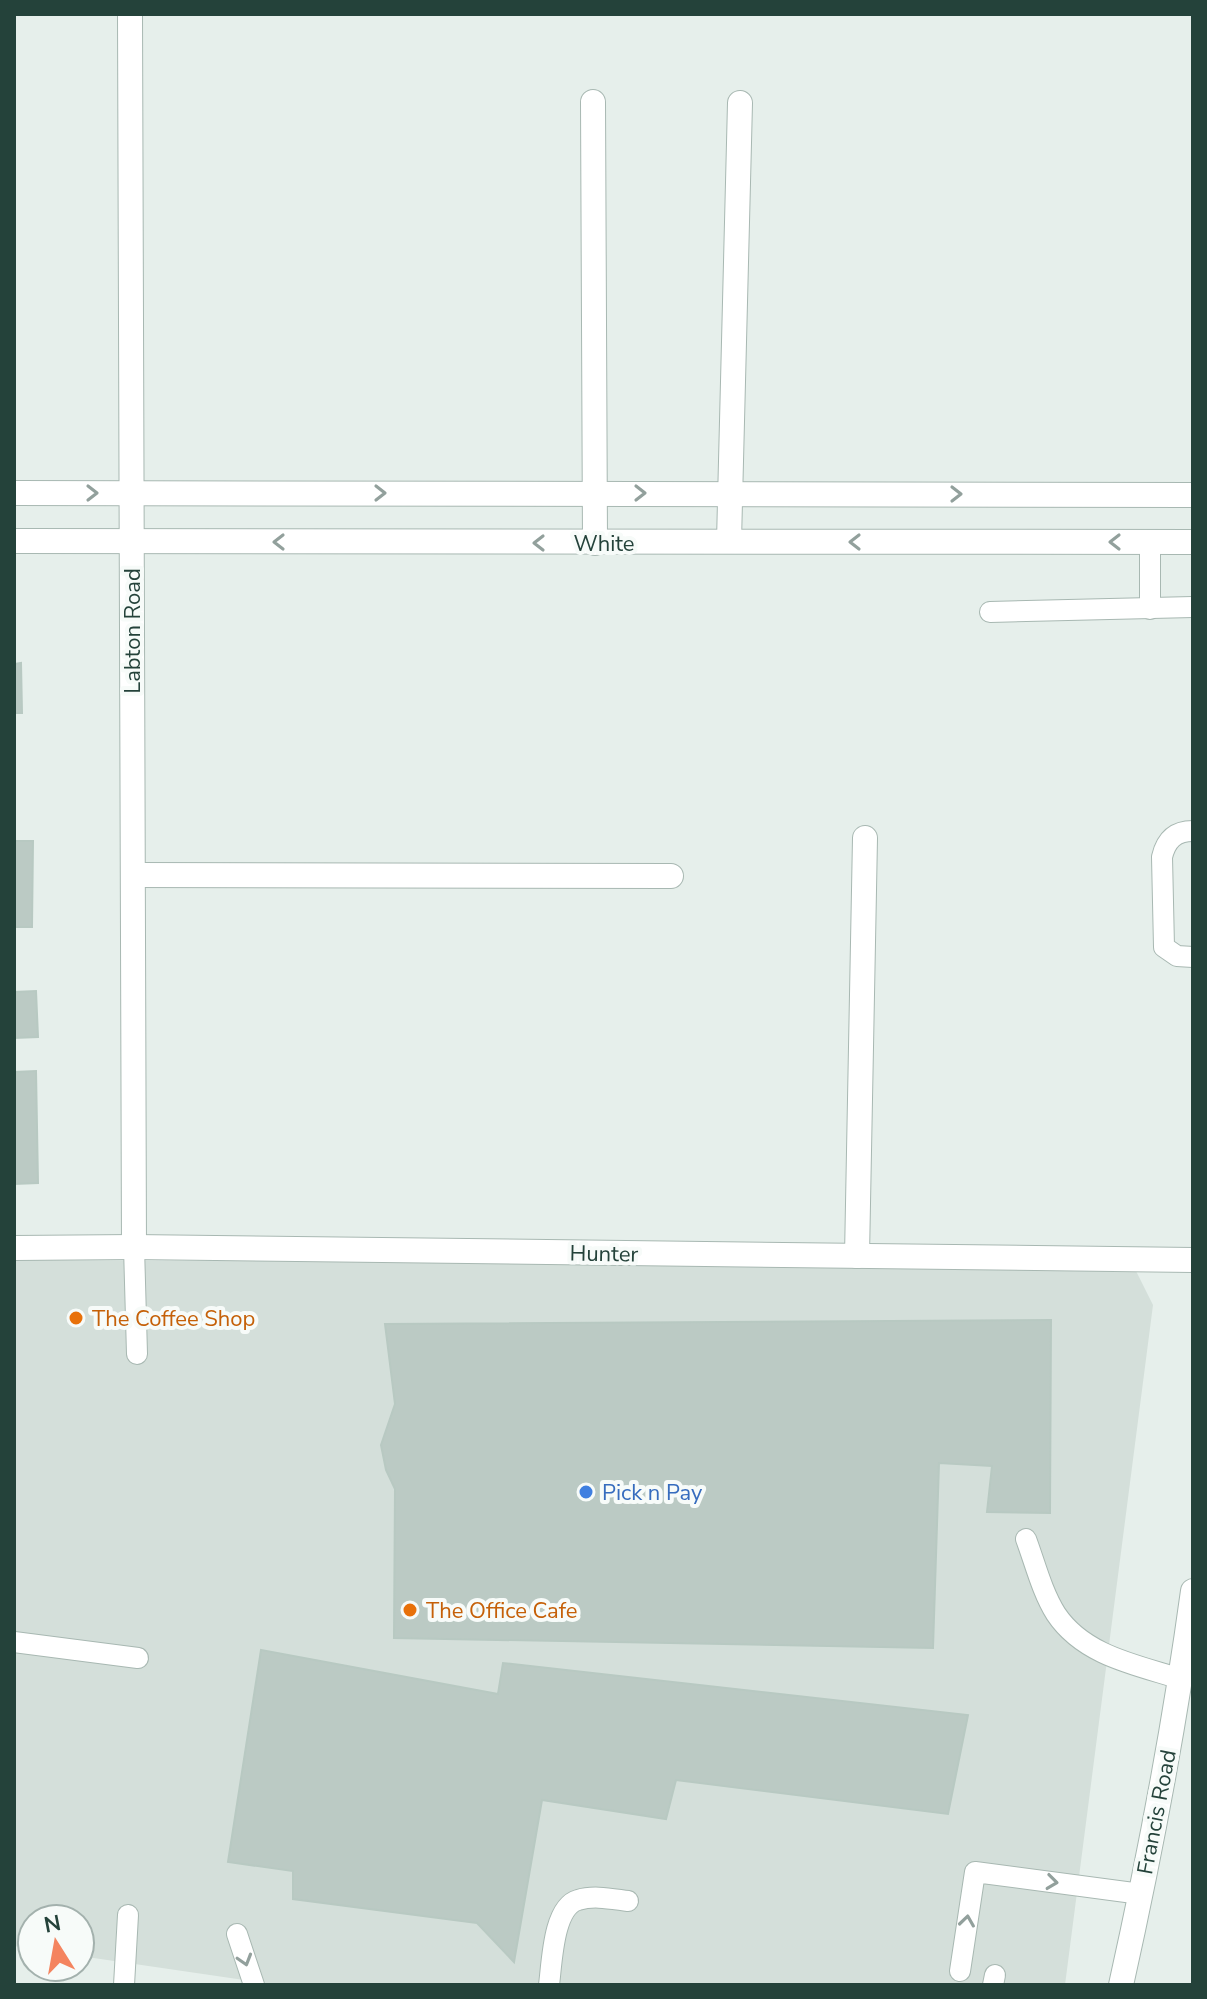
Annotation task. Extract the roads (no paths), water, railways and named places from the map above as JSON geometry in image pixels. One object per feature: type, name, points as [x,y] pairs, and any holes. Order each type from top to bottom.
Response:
[{"type":"street","name":"Labton Road","points":[[130,14],[134,1247]]},
{"type":"street","points":[[593,102],[595,543]]},
{"type":"street","points":[[729,541],[740,103]]},
{"type":"street","points":[[14,493],[1193,495]]},
{"type":"street","name":"White","points":[[14,541],[1193,542]]},
{"type":"street","points":[[857,1256],[865,838]]},
{"type":"street","points":[[133,875],[671,876]]},
{"type":"street","name":"Hunter","points":[[14,1248],[1193,1260]]},
{"type":"street","name":"Francis Road","points":[[1121,1985],[1181,1679],[1193,1591]]},
{"type":"lane","points":[[1150,542],[1150,609]]},
{"type":"lane","points":[[990,612],[1193,607]]},
{"type":"lane","points":[[1193,831],[1184,831],[1165,844],[1162,871],[1164,947],[1177,956],[1193,957]]},
{"type":"lane","points":[[134,1247],[137,1354]]},
{"type":"lane","points":[[1026,1539],[1057,1615],[1084,1643],[1100,1653],[1181,1679]]},
{"type":"lane","points":[[14,1642],[138,1658]]},
{"type":"lane","points":[[960,1971],[975,1872],[1141,1894]]},
{"type":"lane","points":[[549,1985],[559,1922],[567,1906],[578,1899],[594,1897],[628,1901]]},
{"type":"lane","points":[[124,1985],[128,1915]]},
{"type":"lane","points":[[237,1934],[254,1985]]},
{"type":"place","name":"The Coffee Shop","points":[[76,1318]]},
{"type":"place","name":"Pick n Pay","points":[[586,1492]]},
{"type":"place","name":"The Office Cafe","points":[[410,1610]]}]
